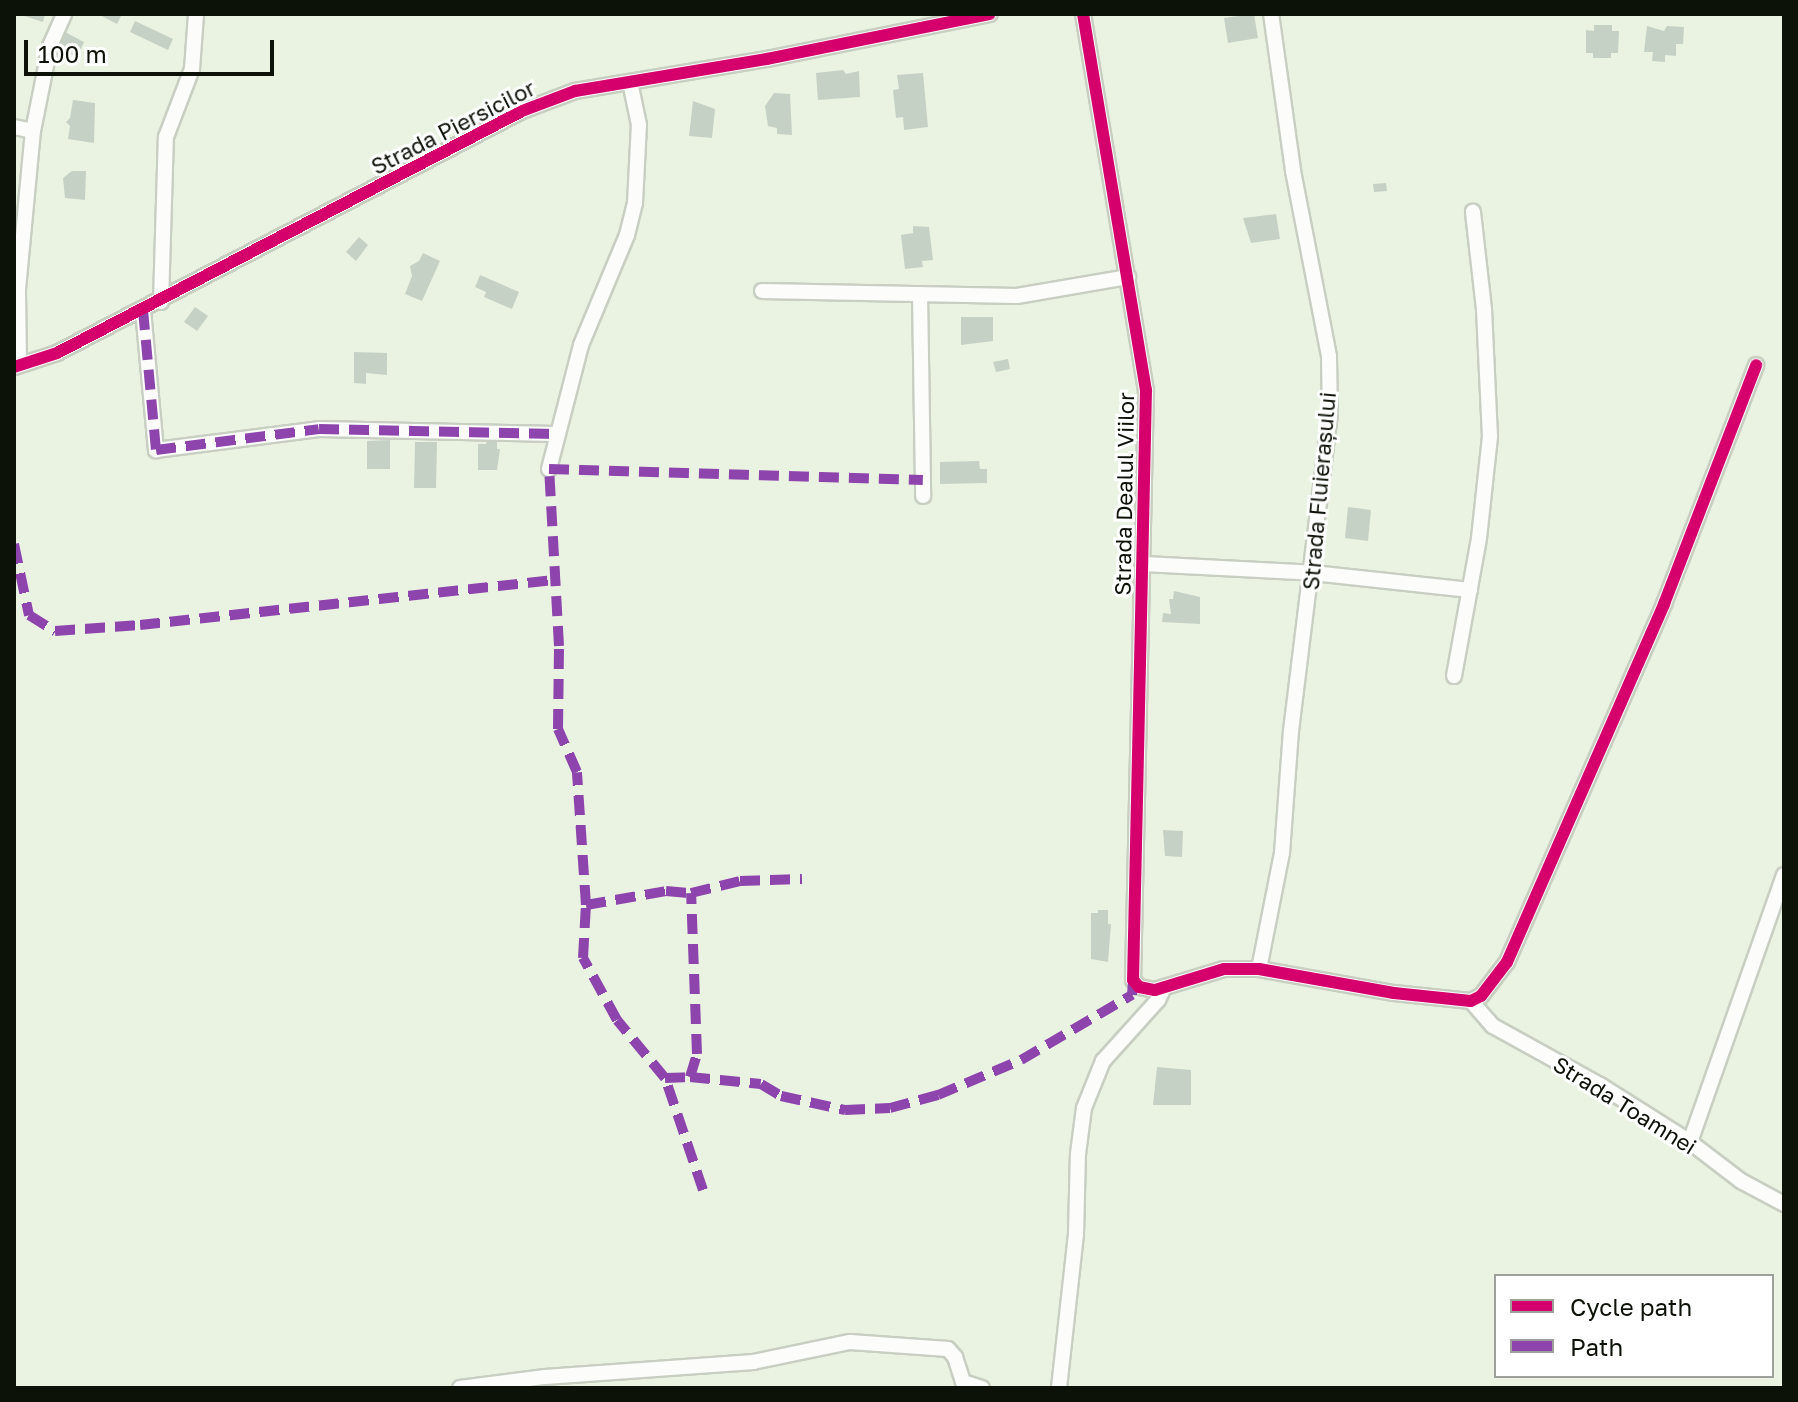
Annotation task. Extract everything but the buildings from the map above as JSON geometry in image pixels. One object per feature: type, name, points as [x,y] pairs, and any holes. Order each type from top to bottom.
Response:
[{"type":"street","points":[[17,366],[18,289],[33,131],[50,46],[64,14]]},
{"type":"street","points":[[161,302],[166,137],[192,69],[196,14]]},
{"type":"street","name":"Strada Piersicilor","points":[[17,366],[57,353],[161,302],[266,242],[522,111],[575,91],[767,59],[990,14]]},
{"type":"street","name":"Strada Dealul Viilor","points":[[1083,14],[1146,390],[1133,980],[1144,989],[1164,987]]},
{"type":"street","name":"Strada Fluierașului","points":[[1259,969],[1282,853],[1291,731],[1313,573],[1317,501],[1330,415],[1329,356],[1293,170],[1271,14]]},
{"type":"street","points":[[549,469],[581,345],[627,235],[635,203],[639,125],[630,82]]},
{"type":"street","points":[[14,127],[33,131]]},
{"type":"street","points":[[1454,676],[1470,590],[1490,437],[1484,309],[1473,212]]},
{"type":"street","points":[[762,291],[1017,296],[1128,277]]},
{"type":"street","points":[[920,294],[923,496]]},
{"type":"street","points":[[143,310],[156,450],[319,429],[556,434]]},
{"type":"street","points":[[1060,1388],[1084,1108],[1103,1061],[1158,1000],[1164,987],[1224,969],[1259,969],[1348,987],[1471,1001],[1489,988],[1507,962],[1664,604],[1756,365]]},
{"type":"street","points":[[1144,564],[1313,573],[1470,590]]},
{"type":"street","points":[[1690,1142],[1784,875]]},
{"type":"street","name":"Strada Toamnei","points":[[1471,1001],[1493,1026],[1600,1085],[1690,1142],[1741,1181],[1784,1204]]},
{"type":"street","points":[[460,1388],[560,1375],[753,1362],[850,1342],[948,1349],[955,1357],[963,1382],[982,1388]]},
{"type":"marked path","points":[[143,310],[156,450],[319,429],[556,434]]},
{"type":"marked path","points":[[703,1190],[665,1078],[617,1020],[583,958],[586,905],[577,772],[558,729],[559,646],[549,469],[923,480]]},
{"type":"marked path","points":[[14,544],[29,615],[55,631],[140,625],[552,580]]},
{"type":"marked path","points":[[586,905],[666,891],[691,893],[740,881],[802,879]]},
{"type":"marked path","points":[[690,1077],[697,1054],[691,893]]},
{"type":"marked path","points":[[665,1078],[690,1077],[761,1084],[781,1096],[845,1110],[890,1108],[938,1095],[1021,1060],[1132,995],[1133,980]]},
{"type":"cycle path","points":[[14,367],[57,353],[522,111],[575,91],[767,59],[990,14]]},
{"type":"cycle path","points":[[1083,14],[1146,390],[1133,980],[1139,987],[1155,990],[1224,969],[1259,969],[1394,993],[1471,1001],[1481,996],[1507,962],[1664,604],[1756,365]]}]
